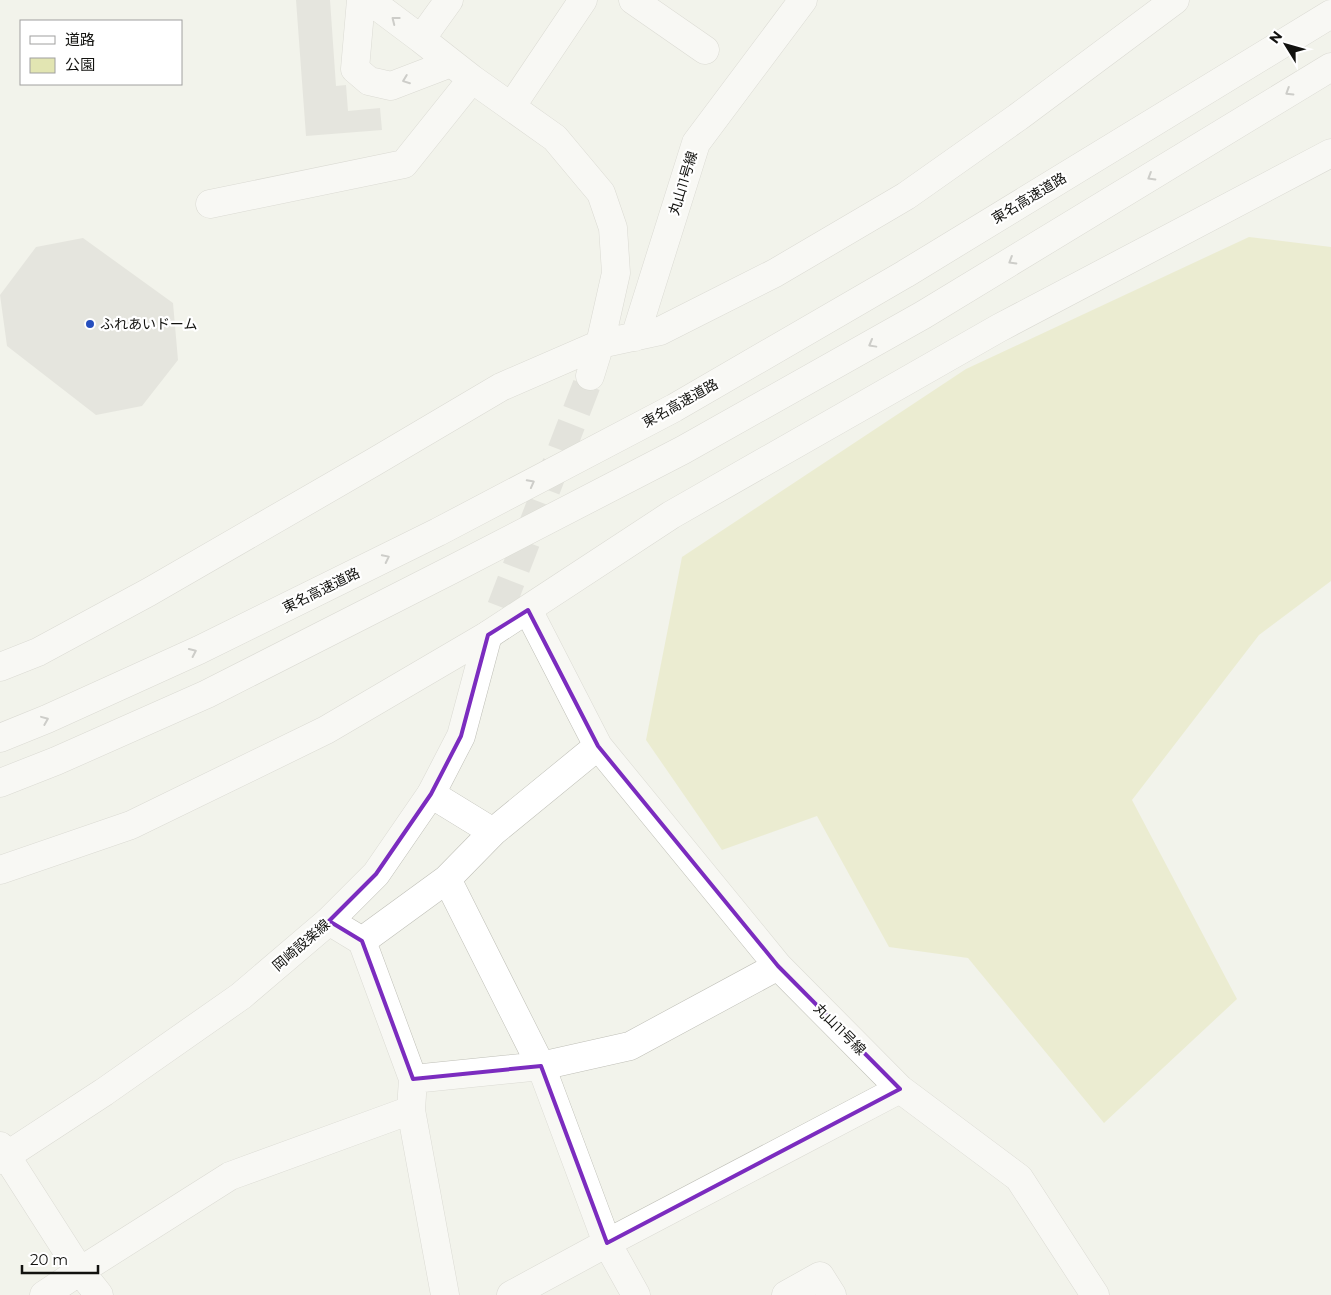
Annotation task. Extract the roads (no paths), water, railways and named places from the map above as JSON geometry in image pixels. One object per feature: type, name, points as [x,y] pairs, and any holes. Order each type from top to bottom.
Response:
[{"type":"main road","points":[[361,0],[355,69],[369,82],[391,86],[462,71]]},
{"type":"main road","points":[[369,0],[462,71],[555,138],[601,193],[612,228],[616,273],[600,344],[590,376]]},
{"type":"main road","points":[[421,39],[449,0]]},
{"type":"main road","points":[[511,107],[583,0]]},
{"type":"main road","points":[[633,0],[705,50]]},
{"type":"main road","name":"丸山11号線","points":[[635,337],[696,142],[803,0]]},
{"type":"main road","points":[[0,667],[38,652],[149,592],[501,387],[600,344],[660,331],[775,273],[906,196],[1018,117],[1175,0]]},
{"type":"main road","name":"東名高速道路","points":[[0,738],[47,719],[199,650],[438,532],[674,408],[905,274],[1331,14]]},
{"type":"main road","points":[[0,783],[56,761],[207,694],[684,450],[923,315],[1331,67]]},
{"type":"main road","points":[[210,204],[404,164],[462,71]]},
{"type":"main road","points":[[0,870],[130,825],[326,730],[488,635],[671,515],[990,333],[1331,153]]},
{"type":"main road","name":"岡崎設楽線","points":[[2,1153],[104,1092],[241,996],[329,921],[376,874],[431,794],[461,736],[488,635],[501,607]]},
{"type":"main road","name":"丸山11号線","points":[[528,610],[598,746],[778,966],[900,1089],[1019,1178],[1095,1295]]},
{"type":"main road","points":[[362,941],[447,878],[493,832],[598,746]]},
{"type":"main road","points":[[431,794],[493,832]]},
{"type":"main road","points":[[447,878],[541,1066],[607,1243],[636,1295]]},
{"type":"main road","points":[[329,921],[362,941],[413,1078],[411,1110],[445,1295]]},
{"type":"main road","points":[[413,1078],[541,1066],[630,1046],[778,966]]},
{"type":"main road","points":[[511,1295],[900,1089]]},
{"type":"main road","points":[[44,1295],[80,1270],[230,1176],[411,1110]]},
{"type":"main road","points":[[2,1153],[80,1270],[99,1295]]},
{"type":"main road","points":[[786,1295],[820,1276],[832,1295]]},
{"type":"tunnel","points":[[501,607],[590,376]]},
{"type":"place","name":"ふれあいドーム","points":[[90,324]]}]
